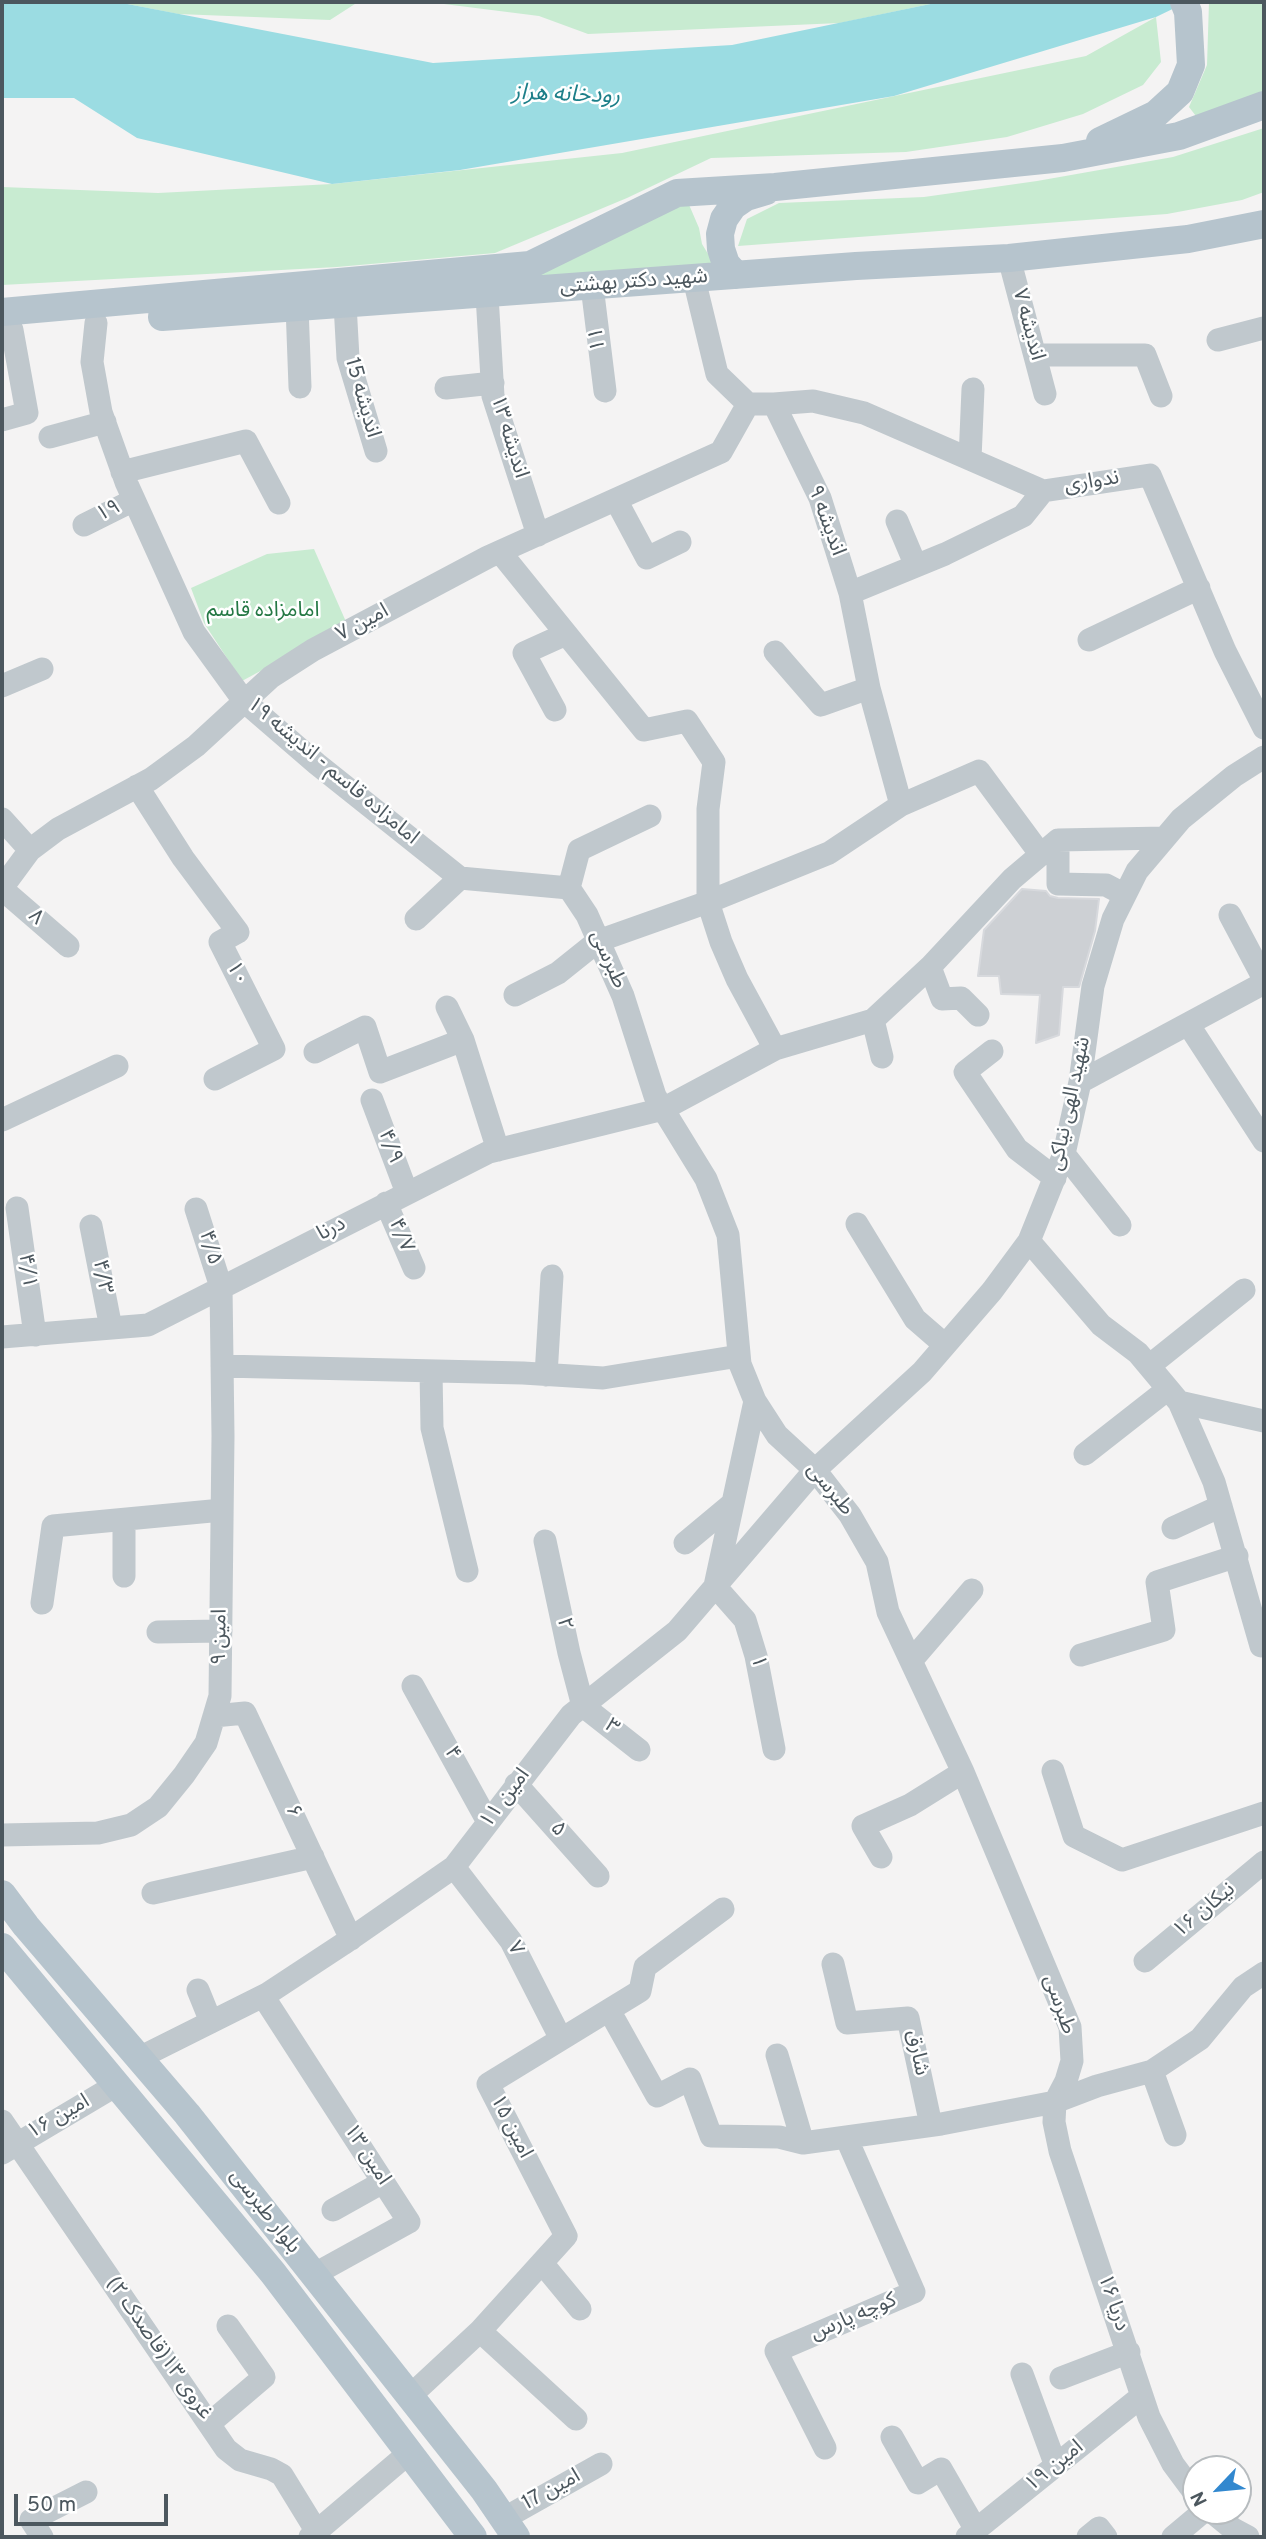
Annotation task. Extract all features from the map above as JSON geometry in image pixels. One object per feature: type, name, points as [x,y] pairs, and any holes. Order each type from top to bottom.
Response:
[{"type":"main road","points":[[1063,158],[1156,114],[1180,92],[1191,65],[1186,7]]},
{"type":"main road","points":[[736,275],[726,264],[721,249],[720,234],[724,219],[733,206],[746,197],[775,187],[1063,158],[1179,136],[1264,105]]},
{"type":"main road","name":"شهید دکتر بهشتی","points":[[5,324],[530,265],[677,193],[775,187]]},
{"type":"main road","name":"شهید دکتر بهشتی","points":[[5,324],[96,323],[297,306],[1009,258],[1188,239],[1264,224]]},
{"type":"main road","name":"بلوار طبرسی","points":[[2,1894],[26,1926],[187,2114],[484,2490],[510,2528]]},
{"type":"main road","name":"بلوار طبرسی","points":[[2,1947],[273,2273],[473,2537]]},
{"type":"street","name":"اندیشه ۷","points":[[1009,258],[1045,394]]},
{"type":"street","points":[[694,279],[717,374],[748,404],[774,404]]},
{"type":"street","name":"۱۱","points":[[593,286],[605,391]]},
{"type":"street","name":"اندیشه ۱۳","points":[[487,295],[493,396],[538,535]]},
{"type":"street","name":"اندیشه 15","points":[[345,304],[348,358],[376,451]]},
{"type":"street","points":[[297,306],[300,387]]},
{"type":"street","name":"امامزاده قاسم - اندیشه ۱۹","points":[[96,323],[92,362],[105,422],[122,472],[194,632],[244,701],[317,764],[460,878]]},
{"type":"street","points":[[2,420],[27,414],[5,324]]},
{"type":"street","points":[[1218,340],[1264,328]]},
{"type":"street","points":[[1036,355],[1145,355],[1161,396]]},
{"type":"street","points":[[446,388],[493,383]]},
{"type":"street","points":[[970,459],[974,389]]},
{"type":"street","name":"ندواری","points":[[774,404],[813,401],[864,413],[1043,491],[1150,475],[1225,651],[1264,728]]},
{"type":"street","name":"امین ۷","points":[[2,889],[30,850],[58,829],[151,779],[196,746],[271,677],[313,650],[500,552],[721,452],[748,404]]},
{"type":"street","name":"اندیشه ۹","points":[[774,404],[820,498],[849,593],[869,688],[901,805]]},
{"type":"street","points":[[50,437],[105,422]]},
{"type":"street","points":[[122,472],[246,441],[279,503]]},
{"type":"street","points":[[849,593],[916,566],[1023,516],[1043,491]]},
{"type":"street","name":"۱۹","points":[[84,525],[134,500]]},
{"type":"street","points":[[616,500],[648,558],[680,542]]},
{"type":"street","points":[[897,521],[916,566]]},
{"type":"street","points":[[500,552],[644,730],[687,721],[714,762],[708,809],[708,902],[737,979],[775,1049]]},
{"type":"street","points":[[1089,640],[1199,588]]},
{"type":"street","points":[[555,709],[524,653],[566,634]]},
{"type":"street","points":[[775,652],[821,705],[869,688]]},
{"type":"street","points":[[2,686],[43,669]]},
{"type":"street","name":"شهید الهی نیاکی","points":[[816,1470],[922,1371],[992,1291],[1029,1241],[1064,1154],[1080,1082],[1093,986],[1113,919],[1137,871],[1181,819],[1234,776],[1264,757]]},
{"type":"street","points":[[515,995],[558,973],[598,941],[708,902],[829,853],[901,805],[979,771],[1050,848],[1058,884],[1106,886],[1125,895]]},
{"type":"street","name":"۱۰","points":[[137,786],[183,859],[238,932],[220,942],[274,1049],[215,1079]]},
{"type":"street","points":[[416,919],[460,878],[569,888],[579,850],[650,816]]},
{"type":"street","points":[[3,823],[30,850]]},
{"type":"street","points":[[882,1057],[873,1020],[930,967],[1012,879],[1050,848],[1165,838]]},
{"type":"street","name":"طبرسی","points":[[569,888],[587,915],[623,996],[655,1096],[706,1179],[728,1236],[740,1364],[755,1401],[777,1434],[816,1470],[850,1515],[877,1562],[888,1612],[963,1772],[1070,2027],[1072,2062],[1055,2102]]},
{"type":"street","name":"۸","points":[[2,889],[68,946]]},
{"type":"street","points":[[1080,1082],[1264,981],[1230,915]]},
{"type":"street","points":[[930,967],[942,999],[961,998],[978,1015]]},
{"type":"street","points":[[447,1007],[464,1040],[498,1150]]},
{"type":"street","name":"درنا","points":[[2,1337],[148,1325],[489,1152],[663,1109],[775,1049],[873,1020]]},
{"type":"street","points":[[1188,1024],[1264,1140]]},
{"type":"street","points":[[315,1052],[365,1027],[380,1072],[464,1040]]},
{"type":"street","points":[[992,1051],[965,1072],[1017,1149],[1055,1178]]},
{"type":"street","points":[[2,1120],[117,1066]]},
{"type":"street","name":"۴/۹","points":[[372,1100],[396,1198]]},
{"type":"street","points":[[1064,1154],[1120,1225]]},
{"type":"street","name":"۴/۷","points":[[396,1198],[414,1268]]},
{"type":"street","name":"۴/۱","points":[[17,1208],[35,1335]]},
{"type":"street","name":"۴/۵","points":[[196,1209],[221,1287]]},
{"type":"street","points":[[857,1224],[915,1319],[945,1345]]},
{"type":"street","name":"۴/۳","points":[[91,1226],[111,1328]]},
{"type":"street","points":[[1029,1241],[1101,1325],[1138,1353],[1173,1396],[1214,1482],[1261,1646]]},
{"type":"street","points":[[546,1374],[552,1276]]},
{"type":"street","name":"امین ۹","points":[[2,1835],[98,1833],[131,1825],[158,1807],[206,1743],[220,1696],[221,1287]]},
{"type":"street","points":[[1149,1366],[1244,1290]]},
{"type":"street","points":[[222,1366],[546,1374],[603,1378],[739,1356]]},
{"type":"street","points":[[431,1371],[432,1428],[467,1571]]},
{"type":"street","points":[[1085,1454],[1173,1396],[1264,1421]]},
{"type":"street","points":[[715,1586],[755,1401]]},
{"type":"street","name":"امین ۱۱","points":[[139,2058],[263,1996],[454,1867],[571,1715],[677,1631],[816,1470]]},
{"type":"street","points":[[685,1543],[733,1503]]},
{"type":"street","points":[[1172,1528],[1221,1506]]},
{"type":"street","points":[[42,1603],[52,1526],[222,1510]]},
{"type":"street","points":[[124,1520],[124,1576]]},
{"type":"street","name":"۲","points":[[545,1541],[583,1706]]},
{"type":"street","points":[[1081,1655],[1164,1630],[1157,1582],[1237,1556]]},
{"type":"street","name":"۱","points":[[715,1586],[745,1620],[756,1656],[774,1749]]},
{"type":"street","points":[[911,1661],[972,1590]]},
{"type":"street","points":[[158,1632],[221,1631]]},
{"type":"street","name":"۴","points":[[413,1686],[488,1822]]},
{"type":"street","name":"۳","points":[[583,1706],[639,1750]]},
{"type":"street","name":"۶","points":[[214,1716],[245,1713],[351,1939]]},
{"type":"street","points":[[1053,1771],[1074,1836],[1122,1860],[1264,1813]]},
{"type":"street","points":[[881,1857],[863,1826],[910,1805],[963,1772]]},
{"type":"street","name":"۵","points":[[516,1784],[598,1876]]},
{"type":"street","points":[[153,1894],[313,1857]]},
{"type":"street","name":"نیکان ۱۶","points":[[1145,1961],[1264,1862]]},
{"type":"street","name":"۷","points":[[454,1867],[511,1941],[561,2039]]},
{"type":"street","name":"امین ۱۵","points":[[410,2397],[480,2331],[566,2236],[488,2084],[640,1991],[645,1967],[723,1909]]},
{"type":"street","name":"شارق","points":[[833,1964],[847,2024],[908,2018],[931,2125]]},
{"type":"street","points":[[609,2010],[657,2096],[690,2078],[711,2136],[779,2137],[803,2143],[931,2125],[1055,2102],[1097,2086],[1152,2071],[1200,2039],[1243,1987],[1264,1973]]},
{"type":"street","points":[[198,1990],[211,2022]]},
{"type":"street","name":"امین ۱۳","points":[[263,1996],[409,2222],[313,2275]]},
{"type":"street","points":[[777,2055],[803,2143]]},
{"type":"street","points":[[1152,2071],[1175,2135]]},
{"type":"street","name":"امین ۱۶","points":[[9,2148],[118,2084]]},
{"type":"street","name":"دریا ۱۶","points":[[1055,2102],[1054,2122],[1060,2151],[1149,2417],[1182,2476]]},
{"type":"street","name":"غروی ۱۳(قاصدک ۲)","points":[[2,2121],[9,2148],[232,2456],[282,2475],[314,2535]]},
{"type":"street","name":"کوچه پارس","points":[[825,2448],[776,2351],[914,2292],[846,2137]]},
{"type":"street","points":[[333,2210],[383,2182]]},
{"type":"street","points":[[542,2263],[580,2309]]},
{"type":"street","points":[[210,2423],[264,2377],[228,2326]]},
{"type":"street","points":[[480,2331],[576,2418]]},
{"type":"street","points":[[1061,2378],[1129,2353]]},
{"type":"street","points":[[1022,2374],[1056,2466]]},
{"type":"street","name":"امین ۱۹","points":[[972,2534],[1142,2396]]},
{"type":"street","points":[[892,2437],[918,2483],[941,2469],[972,2534]]},
{"type":"street","points":[[314,2535],[410,2452]]},
{"type":"street","name":"امین 17","points":[[510,2528],[601,2463]]},
{"type":"street","points":[[42,2537],[32,2520],[86,2492]]},
{"type":"street","points":[[1173,2537],[1187,2525]]},
{"type":"street","points":[[1228,2525],[1248,2537]]},
{"type":"street","points":[[1088,2537],[1099,2528],[1106,2537]]},
{"type":"green space","points":[[117,2],[358,2],[330,20],[178,14]]},
{"type":"green space","points":[[428,2],[940,2],[840,23],[588,34],[539,16]]},
{"type":"green space","points":[[1209,2],[1264,2],[1264,94],[1199,120],[1189,107],[1207,65]]},
{"type":"green space","points":[[1156,17],[1161,62],[1143,85],[1083,114],[1007,137],[906,152],[711,158],[627,198],[495,253],[337,267],[2,285],[2,187],[158,193],[332,184],[622,153],[1086,56]]},
{"type":"green space","points":[[1264,128],[1264,192],[1242,200],[1167,214],[738,246],[747,219],[779,203],[924,197],[1037,181],[1173,157]]},
{"type":"green space","points":[[687,200],[699,228],[702,244],[716,267],[476,283]]},
{"type":"green space","name":"امامزاده قاسم","points":[[314,549],[347,624],[242,681],[204,623],[191,588],[267,554]]},
{"type":"water","name":"رودخانه هراز","points":[[2,2],[117,2],[433,63],[732,45],[940,2],[1187,2],[1156,17],[894,96],[460,170],[332,184],[137,138],[74,98],[2,98]]},
{"type":"building","points":[[1022,889],[1046,891],[1050,896],[1058,898],[1099,899],[1095,931],[1079,987],[1063,987],[1059,1035],[1036,1043],[1040,995],[1001,994],[999,976],[978,976],[984,930]]}]
